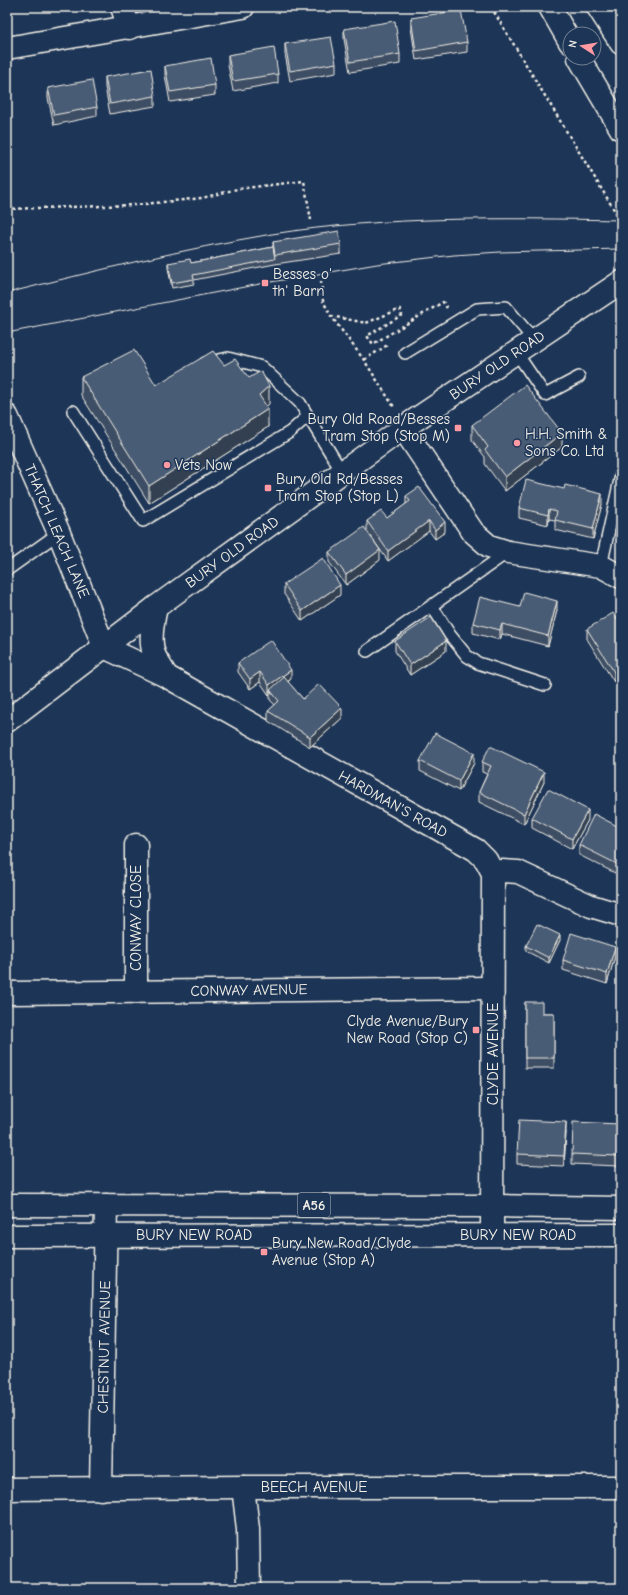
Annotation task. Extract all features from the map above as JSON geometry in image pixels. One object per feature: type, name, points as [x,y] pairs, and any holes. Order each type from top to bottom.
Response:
[{"type":"main road","points":[[122,7],[129,28]]},
{"type":"main road","points":[[7,48],[243,7]]},
{"type":"main road","points":[[550,7],[562,28]]},
{"type":"main road","points":[[598,7],[621,43]]},
{"type":"main road","points":[[584,66],[621,129]]},
{"type":"main road","name":"BURY OLD ROAD","points":[[7,720],[156,607],[403,428],[621,282]]},
{"type":"main road","name":"THATCH LEACH LANE","points":[[7,416],[59,533],[104,647]]},
{"type":"main road","points":[[403,428],[473,532],[489,546],[508,552],[601,566],[621,577]]},
{"type":"main road","points":[[156,607],[152,623],[154,654],[166,676]]},
{"type":"main road","name":"HARDMAN'S ROAD","points":[[104,647],[166,676],[476,850],[486,860],[492,873]]},
{"type":"main road","name":"CONWAY CLOSE","points":[[136,845],[136,992]]},
{"type":"main road","points":[[492,873],[502,871],[518,872],[591,906],[621,915]]},
{"type":"main road","name":"CLYDE AVENUE","points":[[492,873],[492,1234]]},
{"type":"main road","name":"CONWAY AVENUE","points":[[7,991],[10,993],[492,988]]},
{"type":"main road","name":"BURY NEW ROAD","points":[[7,1205],[493,1206],[621,1208]]},
{"type":"main road","name":"CHESTNUT AVENUE","points":[[101,1489],[106,1205]]},
{"type":"main road","name":"BURY NEW ROAD","points":[[7,1236],[492,1234],[621,1235]]},
{"type":"main road","points":[[243,1486],[248,1529],[249,1588]]},
{"type":"main road","name":"BEECH AVENUE","points":[[7,1489],[243,1486],[621,1486]]},
{"type":"lane","points":[[405,353],[477,309],[506,307],[525,346],[545,395],[579,377]]},
{"type":"lane","points":[[194,371],[206,363],[228,358],[262,367],[300,403],[342,472]]},
{"type":"lane","points":[[73,411],[142,521],[290,432],[308,416]]},
{"type":"lane","points":[[601,566],[621,475]]},
{"type":"lane","points":[[7,570],[59,533]]},
{"type":"lane","points":[[367,651],[508,552]]},
{"type":"lane","points":[[432,606],[450,635],[467,656],[478,663],[545,685]]},
{"type":"path","points":[[491,7],[621,221]]},
{"type":"path","points":[[7,209],[135,205],[202,198],[237,189],[304,181],[311,220]]},
{"type":"path","points":[[321,281],[323,301],[331,316],[386,394]]},
{"type":"path","points":[[331,316],[366,323],[400,309],[402,315],[367,336],[373,344],[442,302],[448,309],[442,313]]},
{"type":"building","points":[[461,10],[467,42],[416,51],[411,18]]},
{"type":"building","points":[[395,21],[400,54],[350,62],[344,29]]},
{"type":"building","points":[[331,37],[336,63],[290,71],[285,44]]},
{"type":"building","points":[[274,47],[278,74],[233,81],[228,55]]},
{"type":"building","points":[[211,58],[215,85],[170,92],[165,66]]},
{"type":"building","points":[[151,69],[155,96],[110,104],[105,77]]},
{"type":"building","points":[[92,80],[97,107],[54,115],[48,88]]},
{"type":"building","points":[[339,231],[341,244],[275,255],[273,242]]},
{"type":"building","points":[[273,247],[275,259],[193,275],[194,279],[172,283],[168,263],[190,259],[191,263]]},
{"type":"building","name":"Vets Now","points":[[134,350],[156,385],[213,351],[224,365],[235,359],[249,378],[261,371],[269,386],[259,395],[268,409],[149,486],[81,377]]},
{"type":"building","name":"H.H. Smith & Sons Co. Ltd","points":[[525,385],[562,433],[505,477],[485,450],[488,447],[472,425]]},
{"type":"building","points":[[526,480],[564,489],[565,485],[602,494],[593,529],[555,520],[557,511],[549,509],[548,515],[519,508]]},
{"type":"building","points":[[419,487],[445,522],[435,530],[429,521],[388,551],[367,521],[381,511],[387,518],[410,501],[406,496]]},
{"type":"building","points":[[364,527],[380,550],[346,575],[329,552]]},
{"type":"building","points":[[323,558],[340,585],[302,611],[284,584]]},
{"type":"building","points":[[524,592],[557,601],[548,636],[502,624],[500,630],[473,623],[480,597],[520,607]]},
{"type":"building","points":[[613,613],[621,625],[621,667],[614,672],[587,629]]},
{"type":"building","points":[[431,617],[446,641],[410,665],[395,641]]},
{"type":"building","points":[[271,640],[291,670],[269,685],[260,672],[250,679],[238,663]]},
{"type":"building","points":[[284,677],[303,699],[319,684],[342,708],[310,737],[268,711],[279,701],[270,690]]},
{"type":"building","points":[[435,733],[474,753],[459,781],[420,761]]},
{"type":"building","points":[[490,746],[544,772],[524,814],[479,792],[491,766],[482,762]]},
{"type":"building","points":[[548,789],[588,810],[572,839],[532,818]]},
{"type":"building","points":[[594,814],[621,828],[621,861],[619,865],[579,845]]},
{"type":"building","points":[[537,924],[560,935],[549,958],[526,946]]},
{"type":"building","points":[[571,933],[615,947],[607,974],[563,960]]},
{"type":"building","points":[[525,1002],[542,1002],[542,1013],[554,1013],[554,1058],[525,1058]]},
{"type":"building","points":[[519,1120],[566,1122],[564,1156],[517,1154]]},
{"type":"building","points":[[573,1122],[620,1124],[618,1156],[572,1154]]},
{"type":"tram line","points":[[7,293],[205,246],[315,228],[402,221],[490,219],[621,220]]},
{"type":"tram line","points":[[7,333],[265,283],[377,264],[454,255],[500,252],[621,249]]},
{"type":"place","name":"Besses o' th' Barn","points":[[265,283]]},
{"type":"place","name":"Bury Old Road/Besses Tram Stop (Stop M)","points":[[458,428]]},
{"type":"place","name":"H.H. Smith & Sons Co. Ltd","points":[[517,443]]},
{"type":"place","name":"Vets Now","points":[[167,465]]},
{"type":"place","name":"Bury Old Rd/Besses Tram Stop (Stop L)","points":[[268,488]]},
{"type":"place","name":"Clyde Avenue/Bury New Road (Stop C)","points":[[476,1030]]},
{"type":"place","name":"Bury New Road/Clyde Avenue (Stop A)","points":[[264,1252]]}]
